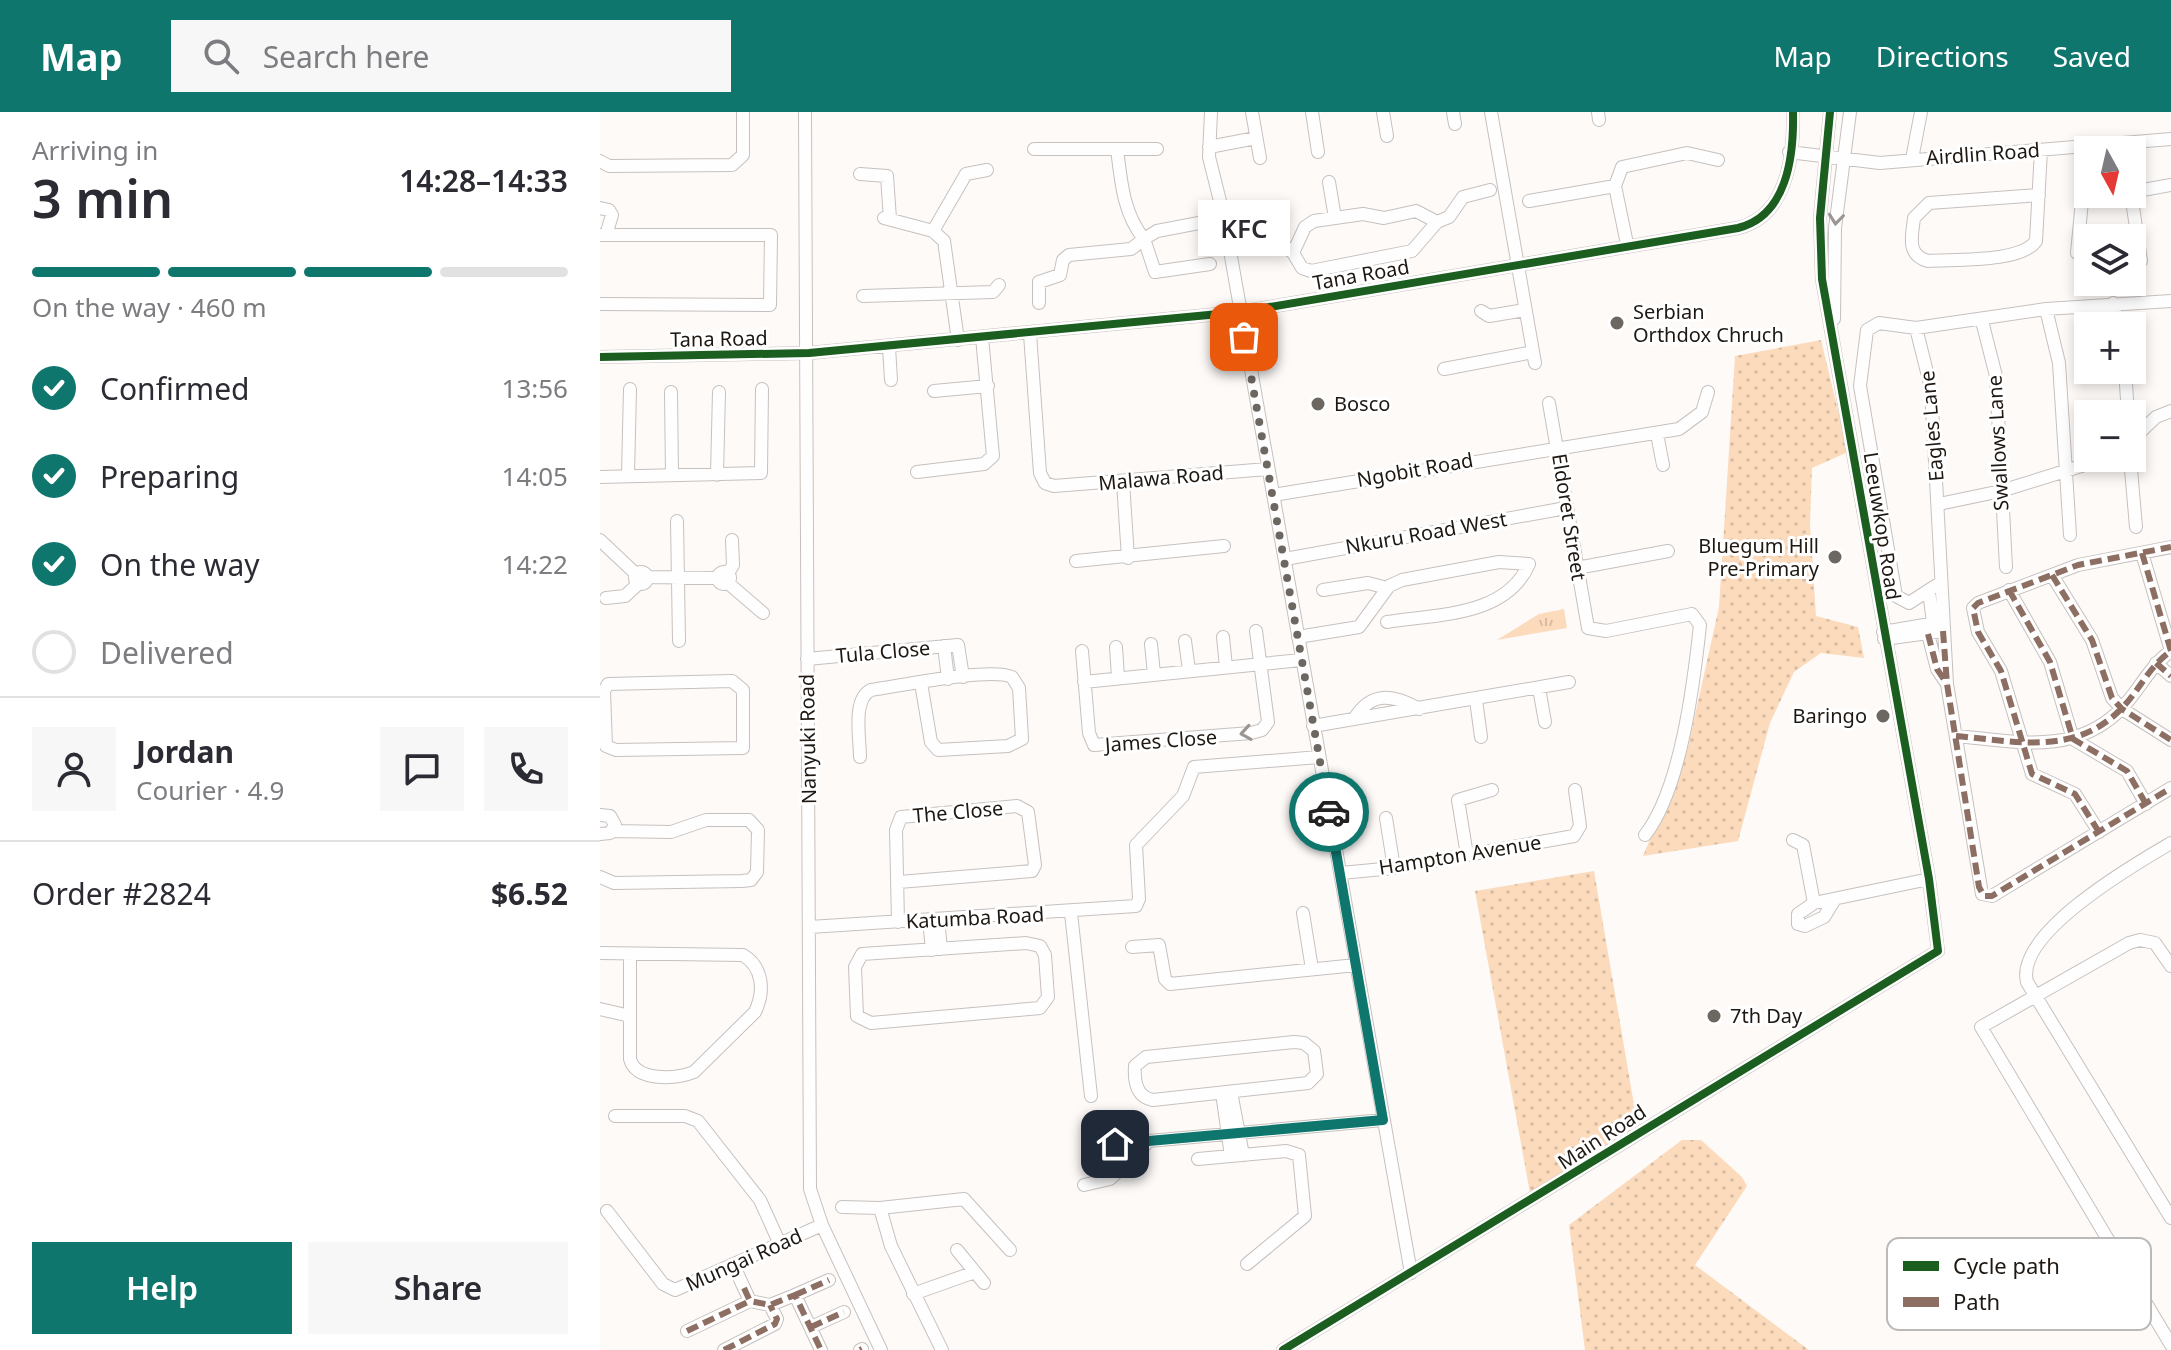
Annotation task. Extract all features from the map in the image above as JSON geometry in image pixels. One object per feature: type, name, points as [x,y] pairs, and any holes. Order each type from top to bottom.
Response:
[{"type":"street","points":[[600,161],[609,166],[732,165],[743,155],[743,112]]},
{"type":"street","name":"Nanyuki Road","points":[[805,112],[809,353],[810,1189],[822,1225],[881,1350]]},
{"type":"street","points":[[1211,112],[1209,147],[1224,217],[1411,1273]]},
{"type":"street","points":[[1252,112],[1260,158]]},
{"type":"street","points":[[1312,112],[1318,152]]},
{"type":"street","points":[[1383,112],[1387,136]]},
{"type":"street","points":[[1444,369],[1534,358],[1491,112]]},
{"type":"street","points":[[1793,112],[1789,152],[1842,160]]},
{"type":"street","name":"Leeuwkop Road","points":[[1830,112],[1823,157],[1820,218],[1822,279],[1929,879],[1938,951]]},
{"type":"street","name":"Leeuwkop Road","points":[[1835,343],[1834,254],[1842,160],[1850,112]]},
{"type":"street","points":[[1912,159],[1920,117]]},
{"type":"street","points":[[1209,147],[1256,138]]},
{"type":"street","name":"Airdlin Road","points":[[2146,142],[2171,139]]},
{"type":"street","name":"Airdlin Road","points":[[1842,160],[1880,163],[2074,148]]},
{"type":"street","points":[[1034,149],[1157,149]]},
{"type":"street","points":[[1117,149],[1124,198],[1132,222],[1144,239],[1155,272],[1210,264]]},
{"type":"street","points":[[2039,195],[1929,203],[1914,218],[1912,249],[1918,257],[1928,261],[2025,252],[2036,241],[2039,195],[2041,150]]},
{"type":"street","name":"Tana Road","points":[[600,357],[809,353],[1240,312],[1627,244],[1738,228],[1759,220],[1774,206],[1781,192],[1789,152]]},
{"type":"street","points":[[1627,244],[1615,186],[1618,170],[1633,162],[1696,153],[1718,160]]},
{"type":"street","points":[[933,231],[966,174],[987,170]]},
{"type":"street","points":[[860,174],[887,176],[887,218],[933,231],[944,241],[958,340]]},
{"type":"street","points":[[1329,182],[1335,218]]},
{"type":"street","points":[[2146,190],[2171,185]]},
{"type":"street","points":[[1529,201],[1615,186]]},
{"type":"street","points":[[1293,253],[1307,225],[1335,218],[1368,214],[1384,218],[1416,211],[1437,222],[1446,220],[1463,197],[1490,190]]},
{"type":"street","points":[[600,208],[609,210],[612,215],[602,231]]},
{"type":"street","points":[[1039,303],[1039,282],[1060,275],[1063,260],[1069,255],[1131,249],[1157,231],[1224,217],[1250,216],[1263,232],[1293,253],[1302,268],[1311,271],[1407,253],[1418,247],[1437,222]]},
{"type":"street","points":[[600,304],[770,305],[771,235],[602,231]]},
{"type":"street","points":[[863,296],[993,292],[999,285]]},
{"type":"street","points":[[1934,587],[1909,603],[1896,596],[1859,379],[1867,330],[1879,323],[1916,328],[1982,321],[2046,309],[2168,301]]},
{"type":"street","points":[[2113,303],[2115,312]]},
{"type":"street","points":[[2046,309],[2059,363],[2070,535]]},
{"type":"street","points":[[1481,311],[1486,316],[1525,310]]},
{"type":"street","name":"Swallows Lane","points":[[1982,321],[1996,376],[2006,567]]},
{"type":"street","name":"Eagles Lane","points":[[1916,328],[1930,381],[1939,504],[1934,587],[1937,628],[1979,887],[1984,896],[1992,896],[2099,832]]},
{"type":"street","name":"Malawa Road","points":[[1030,334],[1040,473],[1045,483],[1054,486],[1123,482],[1268,469]]},
{"type":"street","points":[[917,472],[991,461],[994,449],[982,337]]},
{"type":"street","points":[[889,347],[891,380]]},
{"type":"street","points":[[934,391],[988,386]]},
{"type":"street","points":[[628,475],[630,389]]},
{"type":"street","points":[[600,477],[754,475],[763,470],[762,389]]},
{"type":"street","points":[[671,392],[672,475]]},
{"type":"street","points":[[717,475],[719,392]]},
{"type":"street","name":"Ngobit Road","points":[[1273,495],[1558,447],[1657,434],[1693,422],[1702,412],[1708,392]]},
{"type":"street","name":"Eldoret Street","points":[[1549,403],[1590,630],[1606,631],[1688,615],[1696,616],[1700,621],[1692,699],[1656,817],[1645,835]]},
{"type":"street","points":[[2146,427],[2156,417],[2171,411]]},
{"type":"street","points":[[1657,434],[1663,465]]},
{"type":"street","points":[[1939,504],[2001,491],[2074,470]]},
{"type":"street","points":[[2131,472],[2136,527]]},
{"type":"street","points":[[1123,482],[1128,558]]},
{"type":"street","name":"Nkuru Road West","points":[[1285,559],[1566,508]]},
{"type":"street","points":[[677,521],[679,641]]},
{"type":"street","points":[[600,540],[640,578],[724,578],[763,613]]},
{"type":"street","points":[[724,578],[733,565],[732,540]]},
{"type":"street","points":[[1076,561],[1224,546]]},
{"type":"street","points":[[2171,547],[2085,563],[1976,604],[1974,611],[1978,632],[2001,671],[2020,743],[2033,777],[2075,794],[2099,832],[2171,788]]},
{"type":"street","points":[[1577,568],[1668,551]]},
{"type":"street","points":[[1956,736],[2044,744],[2073,739],[2101,726],[2122,709],[2156,663],[2171,651],[2142,553]]},
{"type":"street","points":[[1298,637],[1359,627],[1387,588],[1402,580],[1489,564],[1529,564],[1517,585],[1491,604],[1387,622]]},
{"type":"street","points":[[2052,575],[2092,640],[2112,698],[2122,709],[2171,740]]},
{"type":"street","points":[[606,598],[627,595],[640,578]]},
{"type":"street","points":[[1323,590],[1368,583],[1387,588]]},
{"type":"street","points":[[2009,590],[2050,662],[2073,739],[2127,771],[2146,804]]},
{"type":"street","points":[[1884,636],[1937,628]]},
{"type":"street","points":[[1256,631],[1260,667]]},
{"type":"street","points":[[1223,637],[1226,667]]},
{"type":"street","points":[[1185,641],[1189,670]]},
{"type":"street","points":[[1151,644],[1154,674]]},
{"type":"street","name":"Tula Close","points":[[807,659],[958,645],[963,677]]},
{"type":"street","points":[[944,646],[948,679]]},
{"type":"street","points":[[1116,647],[1118,677]]},
{"type":"street","points":[[1082,651],[1084,682],[1189,670],[1301,664]]},
{"type":"street","points":[[2156,663],[2171,676]]},
{"type":"street","name":"James Close","points":[[1084,682],[1090,740],[1100,746],[1262,730],[1268,722],[1260,667]]},
{"type":"street","points":[[860,757],[862,695],[871,690],[963,677],[1001,674],[1016,680],[1021,741],[1008,746],[938,750],[930,738],[921,683]]},
{"type":"street","points":[[732,681],[743,690],[745,745],[741,749],[729,750],[611,750],[604,738],[602,716],[605,687],[610,682],[732,681]]},
{"type":"street","points":[[1313,726],[1354,719],[1366,704],[1391,697],[1419,709],[1569,682]]},
{"type":"street","points":[[1539,688],[1545,722]]},
{"type":"street","points":[[1476,700],[1481,737]]},
{"type":"street","name":"James Close","points":[[1139,904],[1136,845],[1184,795],[1194,767],[1319,757]]},
{"type":"street","points":[[1467,855],[1458,800],[1492,790]]},
{"type":"street","name":"Hampton Avenue","points":[[1341,873],[1394,868],[1578,834],[1580,826],[1575,790]]},
{"type":"street","name":"The Close","points":[[898,922],[896,830],[901,817],[1017,806],[1028,812],[1035,867],[1032,871],[899,882]]},
{"type":"street","points":[[600,815],[613,818],[606,833],[671,832],[713,819],[749,820],[758,830],[757,872],[751,880],[614,883],[600,877]]},
{"type":"street","points":[[1386,818],[1394,868]]},
{"type":"street","points":[[1793,840],[1803,845],[1814,903]]},
{"type":"street","points":[[2171,843],[2101,885],[2048,935],[2025,969],[2027,982],[2171,1218]]},
{"type":"street","points":[[1835,899],[1817,922],[1805,926],[1798,924],[1798,914],[1814,903],[1929,879]]},
{"type":"street","name":"Katumba Road","points":[[810,927],[1071,913],[1139,904]]},
{"type":"street","points":[[1071,913],[1091,1096]]},
{"type":"street","points":[[1303,913],[1312,969]]},
{"type":"street","points":[[934,919],[936,949]]},
{"type":"street","points":[[2107,1238],[1981,1027],[2116,949],[2140,940],[2155,943],[2171,966]]},
{"type":"street","points":[[1026,943],[1040,946],[1045,955],[1048,1000],[1040,1008],[871,1023],[859,1018],[855,1002],[857,957],[871,952],[936,949],[1026,943]]},
{"type":"street","points":[[1132,947],[1159,945],[1165,979],[1170,984],[1356,965]]},
{"type":"street","name":"Main Road","points":[[1283,1350],[1938,951]]},
{"type":"street","points":[[600,953],[743,955],[757,967],[761,995],[755,1012],[701,1068],[688,1074],[645,1075],[635,1072],[630,1059],[630,954]]},
{"type":"street","points":[[600,1009],[630,1016]]},
{"type":"street","points":[[1294,1042],[1304,1043],[1314,1051],[1317,1074],[1308,1083],[1227,1093],[1148,1100],[1137,1088],[1135,1066],[1146,1057],[1294,1042]]},
{"type":"street","points":[[1227,1093],[1237,1156]]},
{"type":"street","points":[[615,1116],[685,1116],[698,1121],[760,1200],[779,1242]]},
{"type":"street","points":[[1115,1144],[1383,1120]]},
{"type":"street","points":[[1084,1185],[1110,1179],[1148,1142]]},
{"type":"street","points":[[1198,1159],[1296,1152],[1300,1158],[1306,1208],[1299,1224],[1247,1264]]},
{"type":"street","points":[[842,1207],[880,1208],[964,1199],[1010,1250]]},
{"type":"street","points":[[880,1208],[889,1241],[937,1349]]},
{"type":"street","name":"Mungai Road","points":[[607,1211],[670,1290],[687,1287],[779,1242],[822,1225]]},
{"type":"street","points":[[913,1294],[979,1277],[957,1250]]},
{"type":"street","points":[[733,1264],[750,1301]]},
{"type":"street","points":[[687,1331],[750,1301],[770,1305],[829,1280]]},
{"type":"street","points":[[795,1295],[821,1350]]},
{"type":"street","points":[[724,1350],[775,1324],[776,1316],[770,1305]]},
{"type":"street","points":[[811,1327],[844,1312]]},
{"type":"street","points":[[2151,1312],[2171,1345]]},
{"type":"green space","points":[[1821,340],[1848,452],[1812,468],[1810,523],[1816,616],[1858,627],[1864,658],[1821,653],[1794,672],[1770,723],[1738,841],[1643,856],[1687,751],[1719,607],[1735,356]]},
{"type":"green space","points":[[1564,609],[1567,628],[1497,640],[1539,614]]},
{"type":"green space","points":[[1594,871],[1638,1128],[1530,1193],[1475,891]]},
{"type":"green space","points":[[1682,1140],[1701,1140],[1742,1177],[1747,1186],[1695,1265],[1809,1350],[1585,1350],[1569,1225]]},
{"type":"marked path","points":[[2099,832],[2075,794],[2032,774],[2001,671],[1978,632],[1973,608],[1978,603],[2078,565],[2171,547]]},
{"type":"marked path","points":[[2142,553],[2171,651]]},
{"type":"marked path","points":[[2052,575],[2092,640],[2112,698],[2122,709],[2171,740]]},
{"type":"marked path","points":[[2009,590],[2050,662],[2073,739],[2127,771],[2146,804]]},
{"type":"marked path","points":[[1943,631],[1947,684],[1979,887],[1984,896],[1992,896],[2171,788]]},
{"type":"marked path","points":[[1928,634],[1937,669],[1947,684]]},
{"type":"marked path","points":[[1956,736],[2042,742],[2082,735],[2119,711],[2156,664],[2171,651]]},
{"type":"marked path","points":[[2156,663],[2171,676]]},
{"type":"marked path","points":[[795,1295],[829,1280]]},
{"type":"marked path","points":[[744,1288],[750,1301],[770,1305],[795,1295],[821,1350]]},
{"type":"marked path","points":[[687,1331],[750,1301]]},
{"type":"marked path","points":[[724,1350],[775,1324],[777,1319],[770,1305]]},
{"type":"marked path","points":[[811,1327],[844,1312]]},
{"type":"cycle path","points":[[600,357],[809,353],[1240,312],[1738,228],[1754,221],[1777,198],[1789,165],[1793,112]]},
{"type":"cycle path","points":[[1283,1350],[1938,951],[1929,879],[1822,279],[1820,218],[1830,112]]},
{"type":"way so far","points":[[1244,337],[1329,812]]},
{"type":"place","name":"Serbian Orthdox Chruch","points":[[1617,323]]},
{"type":"place","name":"KFC","points":[[1244,337]]},
{"type":"place","name":"Bosco","points":[[1318,404]]},
{"type":"place","name":"Bluegum Hill Pre-Primary","points":[[1835,557]]},
{"type":"place","name":"Baringo","points":[[1883,716]]},
{"type":"place","name":"7th Day","points":[[1714,1016]]},
{"type":"route","points":[[1115,1144],[1383,1120],[1329,812]]}]
